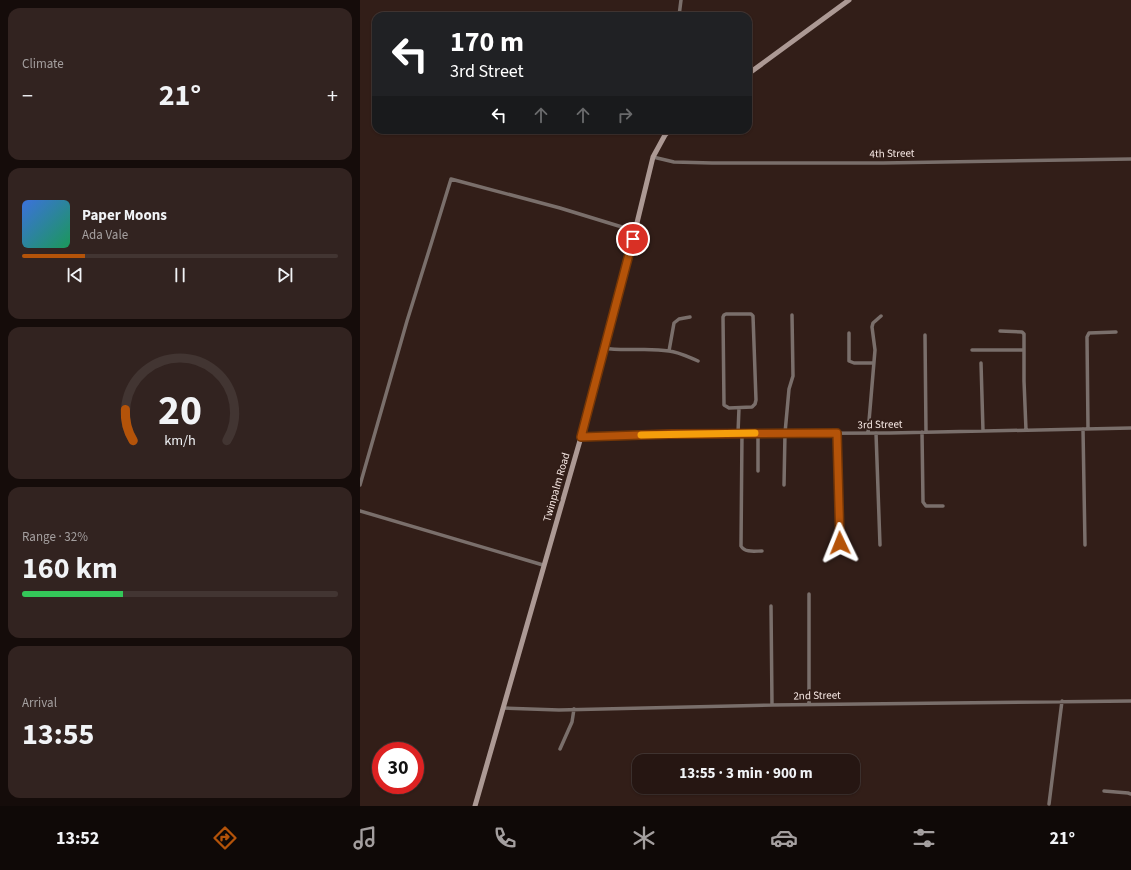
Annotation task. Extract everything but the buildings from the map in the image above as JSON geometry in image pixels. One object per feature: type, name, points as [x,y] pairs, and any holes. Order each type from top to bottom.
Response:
[{"type":"main road","points":[[752,71],[849,0]]},
{"type":"main road","name":"Twinpalm Road","points":[[475,806],[581,437],[653,157],[666,134]]},
{"type":"street","points":[[680,12],[681,0]]},
{"type":"street","name":"4th Street","points":[[653,157],[674,162],[712,163],[883,163],[1131,159]]},
{"type":"street","points":[[360,485],[407,321],[451,179],[560,208],[635,231]]},
{"type":"street","points":[[726,314],[751,314],[754,318],[755,404],[752,407],[739,408],[729,408],[724,405],[722,317],[726,314]]},
{"type":"street","points":[[784,485],[785,433],[789,388],[793,376],[792,315]]},
{"type":"street","points":[[868,433],[875,350],[872,327],[873,323],[882,316]]},
{"type":"street","points":[[669,351],[674,323],[679,319],[690,317]]},
{"type":"street","points":[[1000,331],[1024,332],[1026,430]]},
{"type":"street","points":[[1088,428],[1087,337],[1089,333],[1116,332]]},
{"type":"street","points":[[849,333],[849,361],[854,363],[874,363]]},
{"type":"street","points":[[925,335],[923,502],[926,506],[943,506]]},
{"type":"street","points":[[604,348],[614,350],[669,351],[680,353],[698,361]]},
{"type":"street","points":[[972,350],[1024,350]]},
{"type":"street","points":[[981,363],[982,431]]},
{"type":"street","points":[[739,408],[741,546],[742,549],[747,551],[762,551]]},
{"type":"street","name":"3rd Street","points":[[581,437],[740,433],[876,433],[1131,428]]},
{"type":"street","points":[[1083,429],[1085,545]]},
{"type":"street","points":[[758,433],[758,471]]},
{"type":"street","points":[[837,433],[840,543]]},
{"type":"street","points":[[876,433],[880,545]]},
{"type":"street","points":[[360,511],[544,565]]},
{"type":"street","points":[[809,594],[809,704]]},
{"type":"street","points":[[771,606],[772,705]]},
{"type":"street","points":[[1049,804],[1062,701]]},
{"type":"street","name":"2nd Street","points":[[503,708],[574,709],[809,704],[1131,701]]},
{"type":"street","points":[[560,749],[572,722],[574,709]]},
{"type":"street","points":[[1104,791],[1131,794]]},
{"type":"slow traffic","points":[[641,435],[755,433]]},
{"type":"route","points":[[633,239],[581,437],[671,434],[837,433],[840,543]]}]
